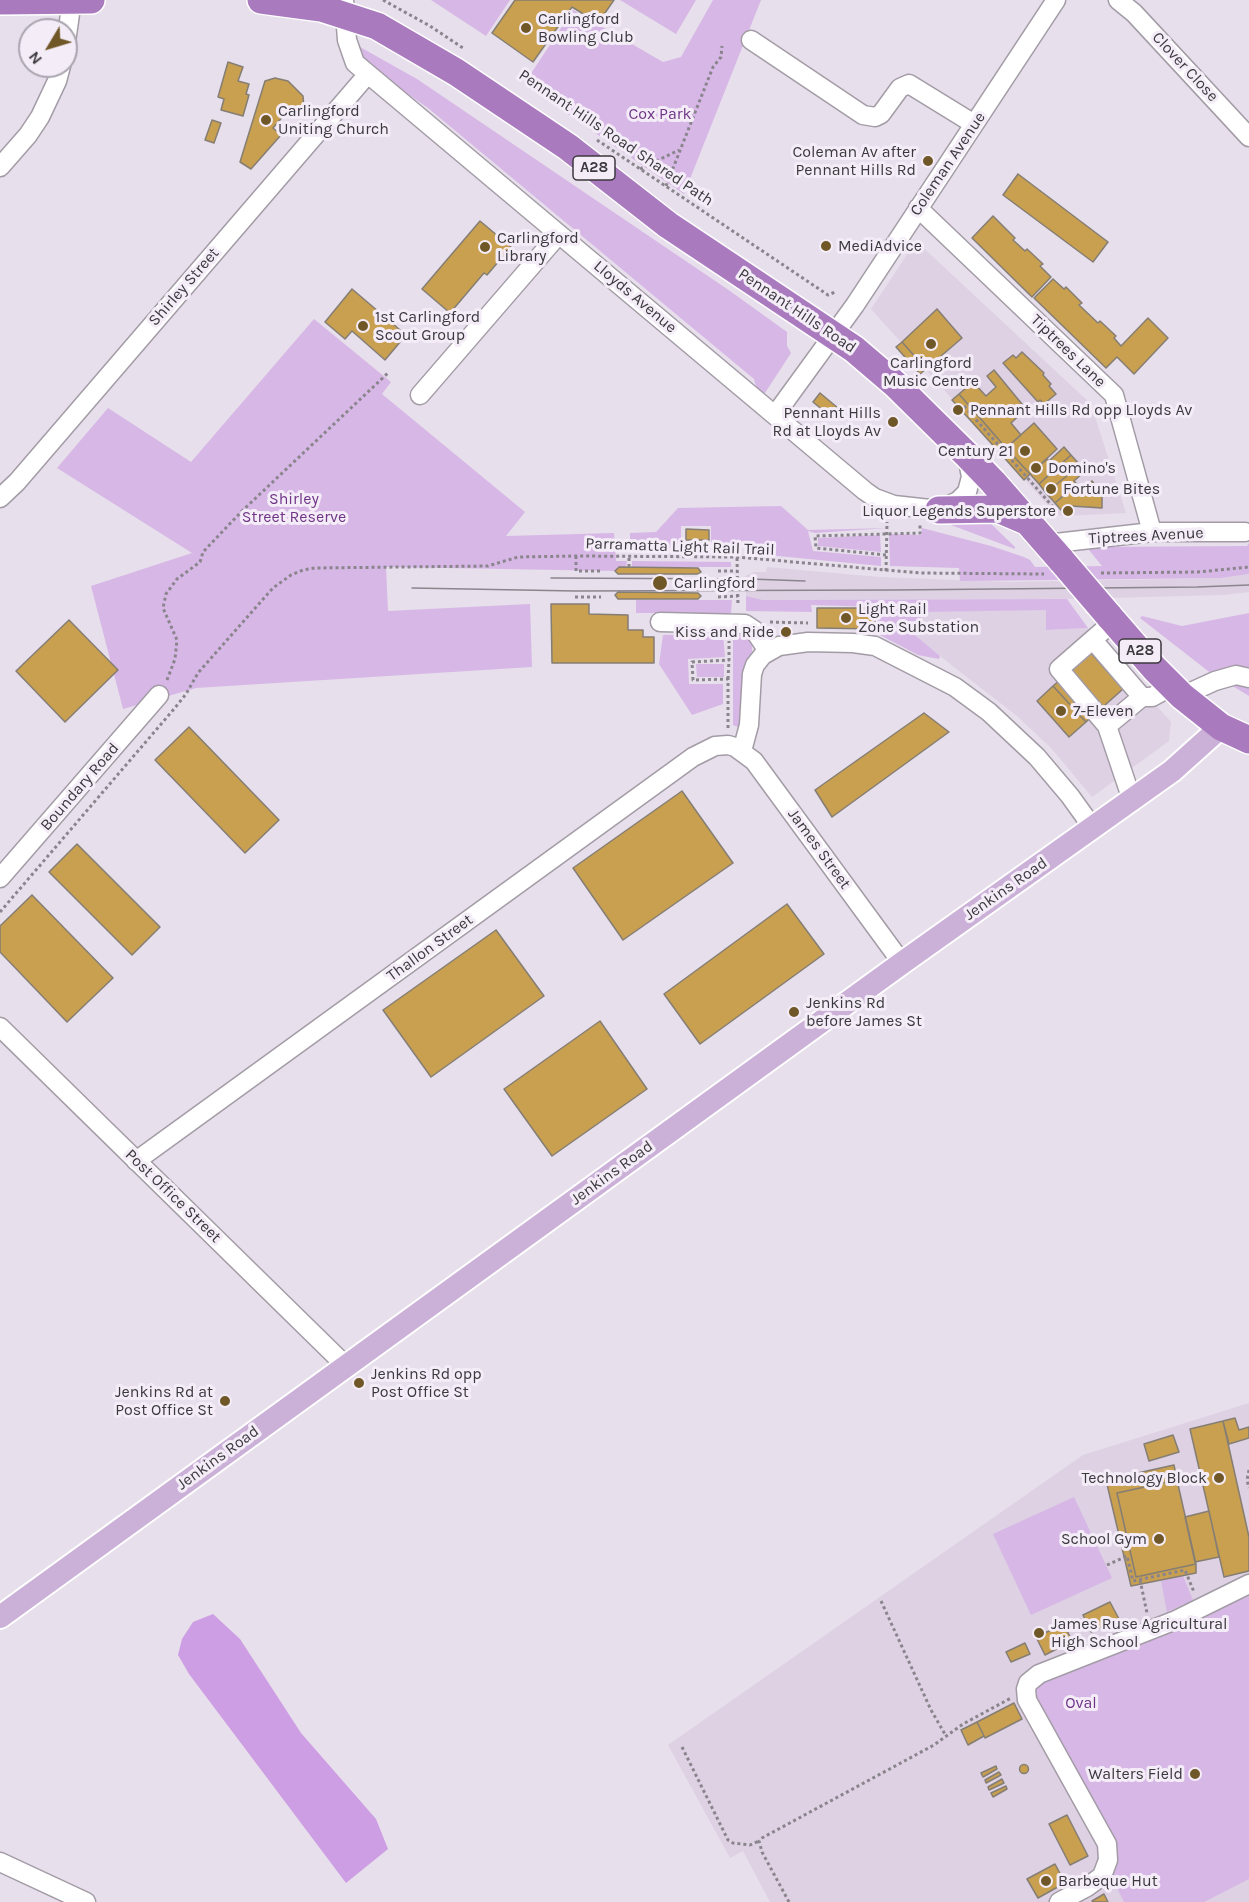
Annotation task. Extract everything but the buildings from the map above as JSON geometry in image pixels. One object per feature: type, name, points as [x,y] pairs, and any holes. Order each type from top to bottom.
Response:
[{"type":"highway","points":[[0,1],[91,0]]},
{"type":"highway","name":"Pennant Hills Road","points":[[261,0],[321,8],[345,8],[456,72],[568,147],[668,225],[854,349],[895,384],[993,482],[1040,519],[1051,560],[1112,618],[1177,691],[1221,728],[1249,740]]},
{"type":"highway","points":[[929,517],[998,509],[1040,519]]},
{"type":"main road","name":"Jenkins Road","points":[[0,1617],[902,963],[1132,800],[1180,764],[1221,728]]},
{"type":"street","points":[[69,18],[72,0]]},
{"type":"street","name":"Coleman Avenue","points":[[775,415],[833,335],[1056,0]]},
{"type":"street","name":"Clover Close","points":[[1118,0],[1134,13],[1249,137]]},
{"type":"street","name":"Lloyds Avenue","points":[[345,8],[347,40],[351,55],[355,63],[367,75],[875,498],[929,517]]},
{"type":"street","points":[[751,40],[863,115],[875,117],[881,114],[900,88],[909,84],[974,124]]},
{"type":"street","name":"Shirley Street","points":[[0,498],[24,474],[367,75]]},
{"type":"street","points":[[0,167],[28,135],[58,78]]},
{"type":"street","name":"Tiptrees Lane","points":[[918,208],[1114,395],[1152,532]]},
{"type":"street","points":[[420,395],[560,234]]},
{"type":"street","points":[[929,517],[958,501],[967,492],[971,477],[967,455]]},
{"type":"street","name":"Tiptrees Avenue","points":[[1051,560],[1152,532],[1245,532]]},
{"type":"street","points":[[1112,618],[1093,640],[1059,669],[1107,726],[1132,800]]},
{"type":"street","points":[[660,622],[745,624],[754,630],[768,651]]},
{"type":"street","points":[[1093,640],[1142,697]]},
{"type":"street","points":[[735,748],[749,724],[752,674],[759,659],[768,651],[793,643],[853,643],[875,646],[955,687],[989,712],[1036,757],[1070,796],[1093,828]]},
{"type":"street","points":[[1107,726],[1142,697],[1152,697],[1236,675],[1249,678]]},
{"type":"street","name":"Boundary Road","points":[[0,878],[159,695]]},
{"type":"street","name":"Thallon Street","points":[[136,1161],[693,757],[709,748],[735,748]]},
{"type":"street","name":"James Street","points":[[735,748],[760,770],[902,963]]},
{"type":"street","name":"Post Office Street","points":[[0,1027],[346,1366]]},
{"type":"street","points":[[1071,1899],[1102,1876],[1108,1860],[1107,1844],[1027,1700],[1028,1683],[1039,1674],[1176,1620],[1249,1584]]},
{"type":"street","points":[[0,1863],[86,1902]]},
{"type":"path","points":[[383,0],[430,26],[469,52]]},
{"type":"path","points":[[666,186],[713,67],[721,57],[722,46]]},
{"type":"path","name":"Pennant Hills Road Shared Path","points":[[594,138],[828,295],[835,292]]},
{"type":"path","points":[[640,169],[681,150]]},
{"type":"path","points":[[159,695],[171,672],[177,649],[175,632],[163,608],[166,594],[177,579],[200,562],[203,552],[242,511],[389,372]]},
{"type":"path","points":[[964,406],[1054,508],[1040,519]]},
{"type":"path","points":[[886,555],[816,548],[815,536],[886,532],[920,533],[929,517]]},
{"type":"path","points":[[886,571],[887,522]]},
{"type":"path","points":[[576,556],[576,571],[601,571]]},
{"type":"path","name":"Parramatta Light Rail Trail","points":[[0,912],[174,709],[198,673],[273,588],[291,575],[303,570],[488,566],[518,557],[737,557],[886,571],[966,575],[1051,560]]},
{"type":"path","points":[[629,557],[629,567]]},
{"type":"path","points":[[737,557],[738,612]]},
{"type":"path","points":[[1092,573],[1198,572],[1249,567]]},
{"type":"path","points":[[718,571],[737,571]]},
{"type":"path","points":[[575,597],[601,597]]},
{"type":"path","points":[[718,597],[738,597]]},
{"type":"path","points":[[765,621],[807,623]]},
{"type":"path","points":[[729,634],[728,679],[735,748]]},
{"type":"path","points":[[728,679],[693,680],[692,662],[729,660]]},
{"type":"path","points":[[1249,1470],[1247,1474],[1249,1488]]},
{"type":"path","points":[[1107,1565],[1127,1556],[1133,1581],[1185,1570],[1193,1589]]},
{"type":"path","points":[[1140,1580],[1150,1630]]},
{"type":"path","points":[[881,1601],[931,1710],[946,1736]]},
{"type":"path","points":[[682,1747],[728,1840],[733,1843],[750,1845],[934,1745],[963,1724],[1026,1690]]},
{"type":"path","points":[[759,1841],[762,1852],[789,1902]]},
{"type":"shaded area","points":[[916,241],[1091,404],[1126,513],[1061,516],[1054,512],[871,309]]},
{"type":"shaded area","points":[[767,567],[879,577],[1011,582],[1221,578],[1249,574],[1249,592],[1224,595],[1067,599],[763,600],[746,596],[745,576],[754,572],[766,572]]},
{"type":"shaded area","points":[[1046,609],[1047,630],[1088,628],[1171,722],[1169,741],[1092,797],[1051,748],[1017,716],[909,630],[926,612]]},
{"type":"shaded area","name":"James Ruse Agricultural High School","points":[[1249,1403],[1249,1902],[770,1902],[743,1851],[730,1858],[668,1745],[1083,1455]]},
{"type":"shaded area","points":[[213,1614],[240,1639],[301,1733],[376,1819],[388,1849],[346,1883],[189,1674],[178,1655],[182,1639],[193,1622]]},
{"type":"green space","points":[[431,0],[510,0],[486,36]]},
{"type":"green space","points":[[620,0],[696,0],[676,34]]},
{"type":"green space","name":"Cox Park","points":[[713,0],[761,0],[684,194],[524,84],[573,10],[663,62],[681,57]]},
{"type":"green space","points":[[360,47],[417,79],[787,332],[787,346],[791,353],[763,396],[757,390],[754,379],[428,108],[365,64]]},
{"type":"green space","name":"Shirley Street Reserve","points":[[314,319],[391,382],[382,394],[525,512],[506,536],[614,533],[616,561],[627,561],[626,567],[617,567],[617,571],[386,567],[388,611],[530,604],[532,667],[196,688],[123,709],[91,586],[192,553],[57,468],[108,408],[191,462]]},
{"type":"green space","points":[[781,506],[808,530],[888,528],[815,533],[808,531],[813,551],[881,557],[881,566],[747,553],[747,546],[711,545],[711,526],[681,526],[681,544],[672,544],[672,548],[630,549],[630,533],[656,532],[678,508]]},
{"type":"green space","points":[[984,517],[1015,549],[951,525],[953,521]]},
{"type":"green space","points":[[922,528],[1024,557],[1030,560],[1035,567],[1102,566],[1089,547],[1247,546],[1249,543],[1249,574],[1221,578],[960,581],[959,568],[890,566],[889,534],[921,535]]},
{"type":"green space","points":[[880,535],[881,552],[818,546],[818,538]]},
{"type":"green space","points":[[632,561],[731,562],[731,567],[632,567]]},
{"type":"green space","points":[[746,596],[763,600],[1067,599],[1088,628],[1046,630],[1046,610],[926,612],[909,630],[940,656],[939,659],[918,655],[878,634],[877,607],[811,605],[812,612],[746,611]]},
{"type":"green space","points":[[636,600],[732,600],[731,613],[636,613]]},
{"type":"green space","points":[[1249,613],[1249,696],[1208,671],[1140,618],[1142,616],[1182,626]]},
{"type":"green space","points":[[737,630],[747,635],[752,642],[752,652],[742,672],[741,722],[738,727],[733,725],[733,634]]},
{"type":"green space","points":[[723,634],[725,657],[688,659],[689,684],[723,684],[723,704],[692,715],[659,664],[663,635]]},
{"type":"green space","points":[[696,664],[724,664],[724,677],[697,677]]},
{"type":"green space","points":[[1074,1497],[1112,1578],[1031,1615],[993,1534]]},
{"type":"green space","points":[[1183,1576],[1195,1605],[1186,1609],[1184,1604],[1167,1612],[1161,1581]]},
{"type":"green space","name":"Oval","points":[[1249,1589],[1249,1879],[1204,1902],[1124,1902],[1099,1852],[1116,1843],[1038,1705],[1036,1690],[1038,1683]]},
{"type":"tram line","points":[[551,578],[805,581]]},
{"type":"tram line","points":[[412,588],[575,591],[895,590],[1249,585]]},
{"type":"place","name":"Carlingford Bowling Club","points":[[526,28]]},
{"type":"place","name":"Carlingford Uniting Church","points":[[266,120]]},
{"type":"place","name":"Coleman Av after Pennant Hills Rd","points":[[928,161]]},
{"type":"place","name":"MediAdvice","points":[[826,246]]},
{"type":"place","name":"Carlingford Library","points":[[485,247]]},
{"type":"place","name":"1st Carlingford Scout Group","points":[[363,326]]},
{"type":"place","name":"Carlingford Music Centre","points":[[931,344]]},
{"type":"place","name":"Pennant Hills Rd opp Lloyds Av","points":[[958,410]]},
{"type":"place","name":"Pennant Hills Rd at Lloyds Av","points":[[893,422]]},
{"type":"place","name":"Century 21","points":[[1025,451]]},
{"type":"place","name":"Domino's","points":[[1036,468]]},
{"type":"place","name":"Fortune Bites","points":[[1051,489]]},
{"type":"place","name":"Liquor Legends Superstore","points":[[1068,511]]},
{"type":"place","name":"Carlingford","points":[[660,583]]},
{"type":"place","name":"Light Rail Zone Substation","points":[[846,618]]},
{"type":"place","name":"Kiss and Ride","points":[[786,632]]},
{"type":"place","name":"7-Eleven","points":[[1061,711]]},
{"type":"place","name":"Jenkins Rd before James St","points":[[794,1012]]},
{"type":"place","name":"Jenkins Rd opp Post Office St","points":[[359,1383]]},
{"type":"place","name":"Jenkins Rd at Post Office St","points":[[225,1401]]},
{"type":"place","name":"Technology Block","points":[[1219,1478]]},
{"type":"place","name":"School Gym","points":[[1159,1539]]},
{"type":"place","name":"James Ruse Agricultural High School","points":[[1039,1633]]},
{"type":"place","name":"Walters Field","points":[[1195,1774]]},
{"type":"place","name":"Barbeque Hut","points":[[1046,1881]]}]
